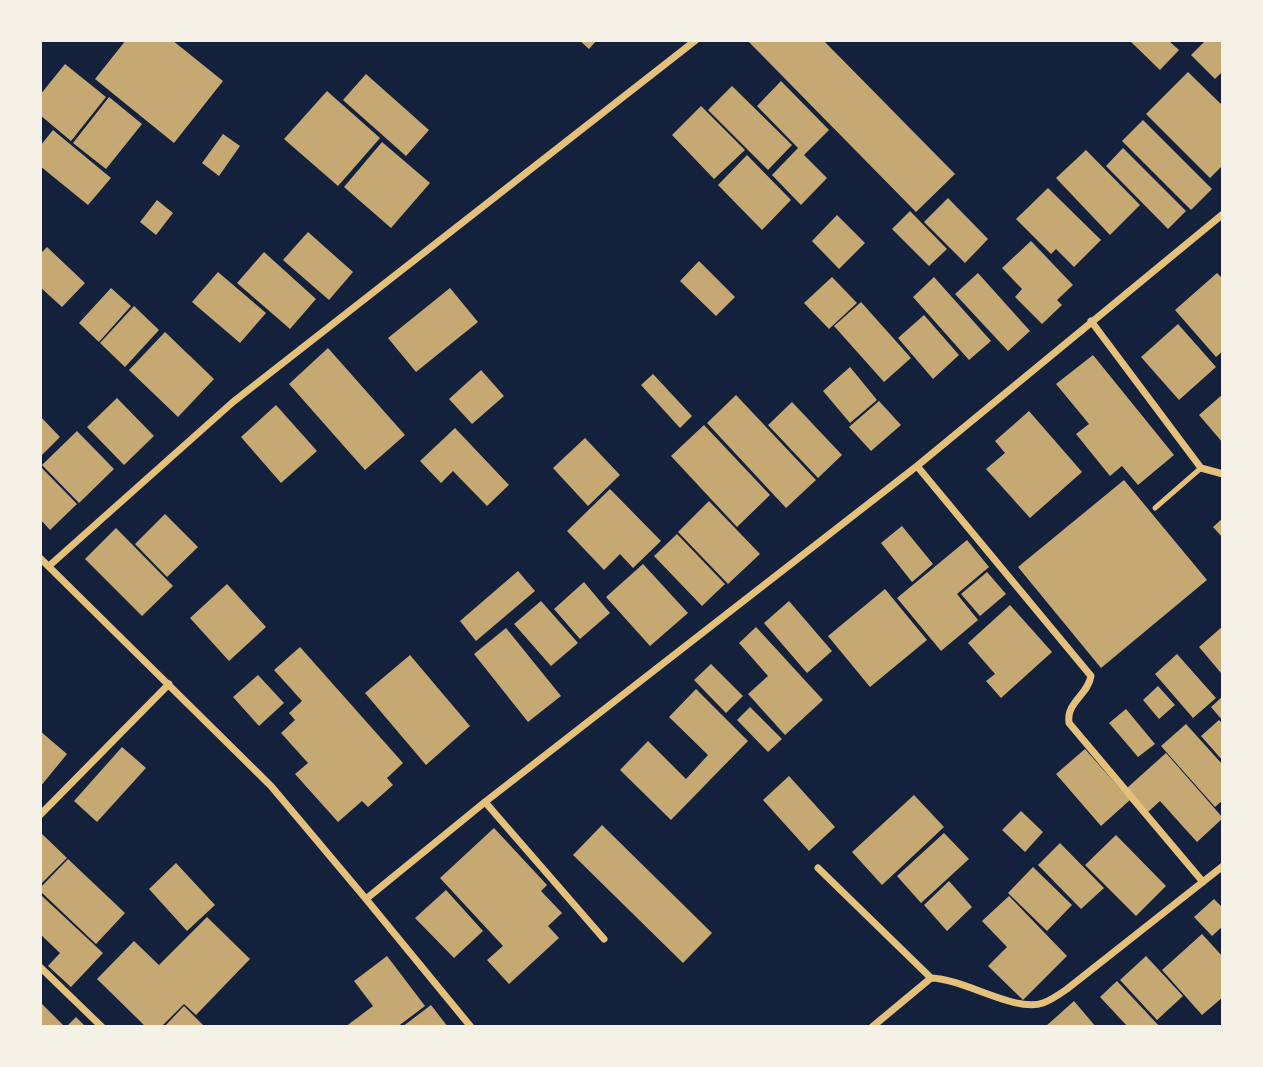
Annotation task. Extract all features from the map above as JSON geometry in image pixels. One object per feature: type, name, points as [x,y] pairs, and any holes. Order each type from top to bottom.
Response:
[{"type":"street","points":[[49,566],[233,402],[696,40]]},
{"type":"street","points":[[366,899],[917,466],[1223,214]]},
{"type":"street","points":[[1091,321],[1201,468],[1223,474]]},
{"type":"street","points":[[917,466],[1091,676],[1090,685],[1068,714],[1069,723],[1203,882]]},
{"type":"street","points":[[40,558],[271,786],[471,1027]]},
{"type":"street","points":[[40,815],[169,684]]},
{"type":"street","points":[[485,803],[604,939]]},
{"type":"street","points":[[818,868],[931,978],[961,983],[1018,1004],[1041,1004],[1067,989],[1223,866]]},
{"type":"street","points":[[40,967],[102,1027]]},
{"type":"street","points":[[872,1027],[931,978]]},
{"type":"lane","points":[[1155,508],[1201,468]]},
{"type":"building","points":[[126,40],[172,40],[223,81],[174,143],[95,79]]},
{"type":"building","points":[[579,40],[597,40],[589,49]]},
{"type":"building","points":[[747,40],[823,40],[955,174],[916,212]]},
{"type":"building","points":[[1132,40],[1168,40],[1179,50],[1160,70]]},
{"type":"building","points":[[1206,40],[1223,40],[1223,71],[1215,79],[1191,55]]},
{"type":"building","points":[[65,64],[106,97],[71,141],[40,115],[40,95]]},
{"type":"building","points":[[1188,72],[1223,106],[1223,165],[1210,178],[1146,114]]},
{"type":"building","points":[[366,74],[429,130],[406,156],[343,100]]},
{"type":"building","points":[[781,81],[829,130],[804,155],[827,178],[801,205],[772,175],[798,148],[757,106]]},
{"type":"building","points":[[732,86],[792,145],[768,170],[708,110]]},
{"type":"building","points":[[327,91],[380,138],[338,186],[284,139]]},
{"type":"building","points":[[109,97],[142,124],[106,169],[73,143]]},
{"type":"building","points":[[701,106],[745,150],[714,179],[672,135]]},
{"type":"building","points":[[1143,120],[1212,189],[1191,210],[1122,141]]},
{"type":"building","points":[[53,130],[111,178],[88,205],[40,166],[40,146]]},
{"type":"building","points":[[223,134],[240,146],[219,176],[202,163]]},
{"type":"building","points":[[382,142],[430,183],[391,228],[344,187]]},
{"type":"building","points":[[1123,148],[1186,211],[1168,229],[1106,166]]},
{"type":"building","points":[[1086,150],[1140,205],[1110,235],[1056,178]]},
{"type":"building","points":[[747,155],[791,200],[762,230],[718,185]]},
{"type":"building","points":[[1048,188],[1101,240],[1074,267],[1056,249],[1051,254],[1016,219]]},
{"type":"building","points":[[948,198],[988,239],[965,263],[924,222]]},
{"type":"building","points":[[157,200],[173,213],[156,235],[140,222]]},
{"type":"building","points":[[910,211],[947,249],[929,266],[892,229]]},
{"type":"building","points":[[837,215],[865,243],[839,269],[812,241]]},
{"type":"building","points":[[308,232],[353,272],[329,300],[283,260]]},
{"type":"building","points":[[1031,241],[1073,285],[1057,300],[1062,305],[1042,324],[1015,297],[1022,289],[1002,268]]},
{"type":"building","points":[[47,247],[85,283],[62,307],[40,287],[40,254]]},
{"type":"building","points":[[264,252],[316,299],[290,329],[237,283]]},
{"type":"building","points":[[699,261],[735,297],[716,316],[680,281]]},
{"type":"building","points":[[218,272],[266,313],[240,343],[192,302]]},
{"type":"building","points":[[978,273],[1030,331],[1008,351],[955,294]]},
{"type":"building","points":[[1217,273],[1223,279],[1223,351],[1216,357],[1175,310]]},
{"type":"building","points":[[832,277],[857,303],[829,329],[804,303]]},
{"type":"building","points":[[934,277],[991,341],[969,360],[913,297]]},
{"type":"building","points":[[111,288],[131,306],[99,342],[79,323]]},
{"type":"building","points":[[450,288],[478,322],[416,372],[388,338]]},
{"type":"building","points":[[861,302],[911,358],[884,382],[834,326]]},
{"type":"building","points":[[134,306],[159,330],[125,367],[100,343]]},
{"type":"building","points":[[924,315],[959,355],[933,379],[898,338]]},
{"type":"building","points":[[1178,324],[1216,367],[1179,400],[1141,357]]},
{"type":"building","points":[[165,332],[214,379],[178,417],[129,370]]},
{"type":"building","points":[[328,348],[405,435],[365,470],[289,384]]},
{"type":"building","points":[[1093,355],[1174,455],[1138,485],[1122,466],[1110,476],[1076,434],[1089,424],[1056,384]]},
{"type":"building","points":[[850,367],[877,400],[850,423],[823,391]]},
{"type":"building","points":[[481,370],[504,396],[472,424],[449,399]]},
{"type":"building","points":[[653,374],[692,416],[680,428],[641,385]]},
{"type":"building","points":[[1223,394],[1223,443],[1199,415]]},
{"type":"building","points":[[736,395],[816,480],[786,508],[707,423]]},
{"type":"building","points":[[117,398],[154,436],[124,465],[87,427]]},
{"type":"building","points":[[879,401],[901,425],[871,451],[849,427]]},
{"type":"building","points":[[792,402],[842,455],[818,478],[768,425]]},
{"type":"building","points":[[276,405],[317,451],[281,483],[241,437]]},
{"type":"building","points":[[1029,411],[1082,472],[1030,518],[986,469],[1005,453],[995,441]]},
{"type":"building","points":[[40,416],[60,437],[40,457]]},
{"type":"building","points":[[704,425],[770,495],[737,527],[671,456]]},
{"type":"building","points":[[455,428],[509,485],[487,506],[453,471],[441,483],[420,461]]},
{"type":"building","points":[[77,431],[114,469],[79,503],[42,465]]},
{"type":"building","points":[[585,438],[620,475],[588,506],[553,468]]},
{"type":"building","points":[[40,466],[77,504],[50,530],[40,519]]},
{"type":"building","points":[[1124,480],[1207,580],[1101,668],[1018,567]]},
{"type":"building","points":[[610,489],[661,541],[633,568],[620,554],[604,570],[567,531]]},
{"type":"building","points":[[709,501],[760,554],[728,584],[678,532]]},
{"type":"building","points":[[165,514],[198,547],[167,577],[135,544]]},
{"type":"building","points":[[1223,518],[1223,538],[1213,527]]},
{"type":"building","points":[[902,526],[933,564],[912,582],[881,543]]},
{"type":"building","points":[[116,528],[173,586],[142,616],[85,559]]},
{"type":"building","points":[[677,534],[725,584],[702,606],[654,556]]},
{"type":"building","points":[[967,540],[989,567],[957,594],[978,620],[941,651],[897,598]]},
{"type":"building","points":[[643,564],[688,613],[650,646],[606,597]]},
{"type":"building","points":[[518,571],[535,591],[476,641],[460,621]]},
{"type":"building","points":[[987,572],[1006,594],[980,616],[961,594]]},
{"type":"building","points":[[584,582],[610,613],[580,639],[554,609]]},
{"type":"building","points":[[227,584],[266,627],[229,661],[190,618]]},
{"type":"building","points":[[885,589],[927,640],[870,687],[828,636]]},
{"type":"building","points":[[541,601],[578,643],[551,666],[514,624]]},
{"type":"building","points":[[789,601],[832,651],[807,673],[764,623]]},
{"type":"building","points":[[1010,605],[1052,652],[1001,698],[986,681],[995,674],[968,643]]},
{"type":"building","points":[[1223,626],[1223,671],[1221,673],[1199,647]]},
{"type":"building","points":[[756,627],[823,700],[785,735],[748,694],[768,676],[739,643]]},
{"type":"building","points":[[506,628],[561,696],[528,722],[474,654]]},
{"type":"building","points":[[300,647],[403,763],[387,778],[393,785],[368,807],[362,801],[338,822],[295,774],[308,763],[281,733],[295,720],[289,713],[302,701],[274,670]]},
{"type":"building","points":[[1177,654],[1216,698],[1193,718],[1155,674]]},
{"type":"building","points":[[410,655],[470,726],[426,765],[365,693]]},
{"type":"building","points":[[711,664],[743,696],[726,713],[694,680]]},
{"type":"building","points":[[258,675],[284,703],[259,726],[233,697]]},
{"type":"building","points":[[1158,686],[1175,705],[1159,719],[1143,700]]},
{"type":"building","points":[[696,689],[748,741],[671,820],[620,770],[648,741],[686,779],[708,755],[669,717]]},
{"type":"building","points":[[1223,696],[1223,721],[1211,707]]},
{"type":"building","points":[[750,707],[782,739],[768,752],[737,720]]},
{"type":"building","points":[[1126,709],[1155,744],[1138,757],[1109,723]]},
{"type":"building","points":[[1219,720],[1223,724],[1223,761],[1201,736]]},
{"type":"building","points":[[1186,724],[1223,765],[1223,800],[1215,807],[1161,746]]},
{"type":"building","points":[[40,731],[67,754],[40,787]]},
{"type":"building","points":[[122,747],[146,768],[97,822],[74,801]]},
{"type":"building","points":[[1085,749],[1130,800],[1101,826],[1056,774]]},
{"type":"building","points":[[1166,753],[1223,818],[1197,842],[1160,801],[1148,812],[1127,788]]},
{"type":"building","points":[[789,776],[835,827],[809,851],[763,800]]},
{"type":"building","points":[[914,795],[944,827],[882,885],[852,852]]},
{"type":"building","points":[[1021,811],[1043,832],[1025,852],[1002,830]]},
{"type":"building","points":[[602,825],[712,933],[683,963],[573,855]]},
{"type":"building","points":[[494,828],[547,885],[541,891],[562,913],[548,926],[559,938],[509,984],[487,960],[503,946],[440,878]]},
{"type":"building","points":[[40,832],[67,858],[40,885]]},
{"type":"building","points":[[944,833],[969,859],[921,903],[897,876]]},
{"type":"building","points":[[1116,835],[1166,886],[1136,916],[1085,865]]},
{"type":"building","points":[[1060,843],[1104,888],[1081,909],[1038,865]]},
{"type":"building","points":[[68,859],[125,913],[96,944],[40,891]]},
{"type":"building","points":[[176,863],[215,905],[187,931],[149,889]]},
{"type":"building","points":[[1033,867],[1072,905],[1047,931],[1008,893]]},
{"type":"building","points":[[949,881],[972,907],[947,931],[924,905]]},
{"type":"building","points":[[446,890],[483,931],[454,958],[415,918]]},
{"type":"building","points":[[42,896],[103,953],[71,987],[48,966],[60,953],[40,934]]},
{"type":"building","points":[[1009,896],[1067,956],[1023,1000],[988,966],[1007,947],[982,921]]},
{"type":"building","points":[[1214,899],[1223,908],[1223,926],[1212,936],[1194,917]]},
{"type":"building","points":[[207,917],[250,959],[196,1015],[184,1004],[161,1027],[146,1027],[97,979],[134,941],[159,965]]},
{"type":"building","points":[[1202,934],[1223,957],[1223,997],[1202,1015],[1162,970]]},
{"type":"building","points":[[387,956],[425,1006],[397,1027],[345,1027],[373,1006],[354,981]]},
{"type":"building","points":[[1146,956],[1183,996],[1157,1020],[1120,980]]},
{"type":"building","points":[[1117,981],[1160,1027],[1128,1027],[1100,997]]},
{"type":"building","points":[[1074,1001],[1096,1027],[1045,1027]]},
{"type":"building","points":[[40,1002],[65,1027],[40,1027]]},
{"type":"building","points":[[431,1005],[448,1027],[402,1027]]},
{"type":"building","points":[[184,1006],[205,1027],[164,1027]]},
{"type":"building","points":[[76,1017],[86,1027],[66,1027]]}]
